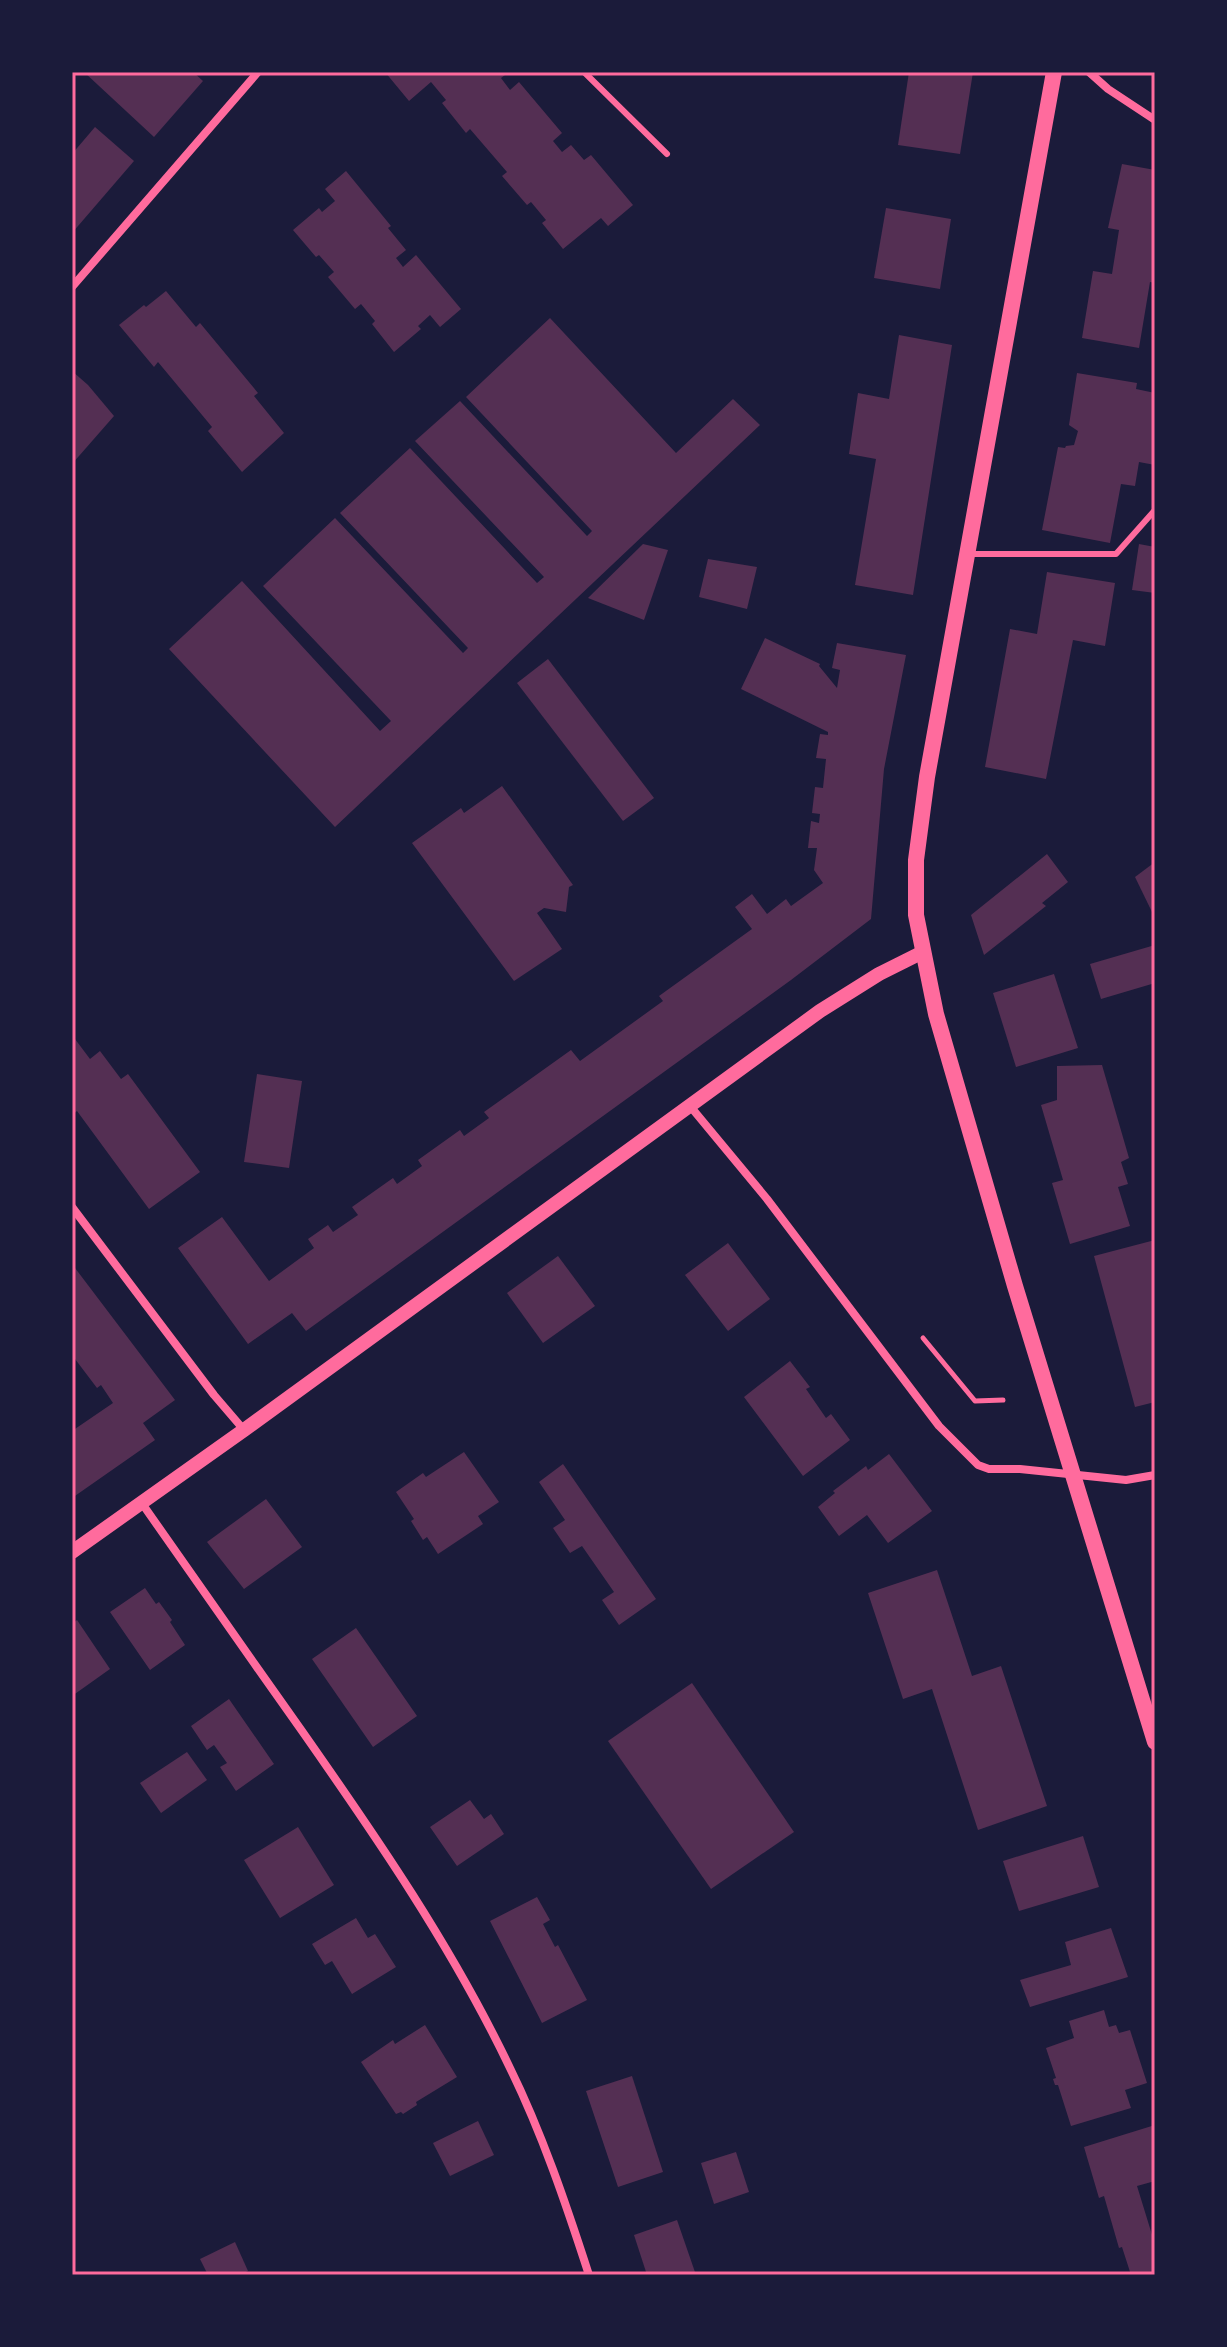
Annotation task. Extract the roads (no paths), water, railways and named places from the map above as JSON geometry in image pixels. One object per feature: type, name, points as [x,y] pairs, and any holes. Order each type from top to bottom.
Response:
[{"type":"main road","points":[[1054,72],[917,846],[916,915],[936,1014],[1155,1742]]},
{"type":"street","points":[[72,287],[258,72]]},
{"type":"street","points":[[1089,72],[1108,89],[1155,120]]},
{"type":"street","points":[[72,1552],[820,1011],[879,974],[923,952]]},
{"type":"street","points":[[690,1106],[767,1199],[939,1426],[978,1465],[989,1469],[1020,1469],[1126,1480],[1155,1475]]},
{"type":"street","points":[[72,1207],[244,1430]]},
{"type":"street","points":[[141,1502],[385,1849],[426,1915],[497,2042],[530,2112],[562,2191],[589,2275]]},
{"type":"lane","points":[[584,72],[667,154]]},
{"type":"lane","points":[[967,554],[1116,554],[1155,510]]}]
